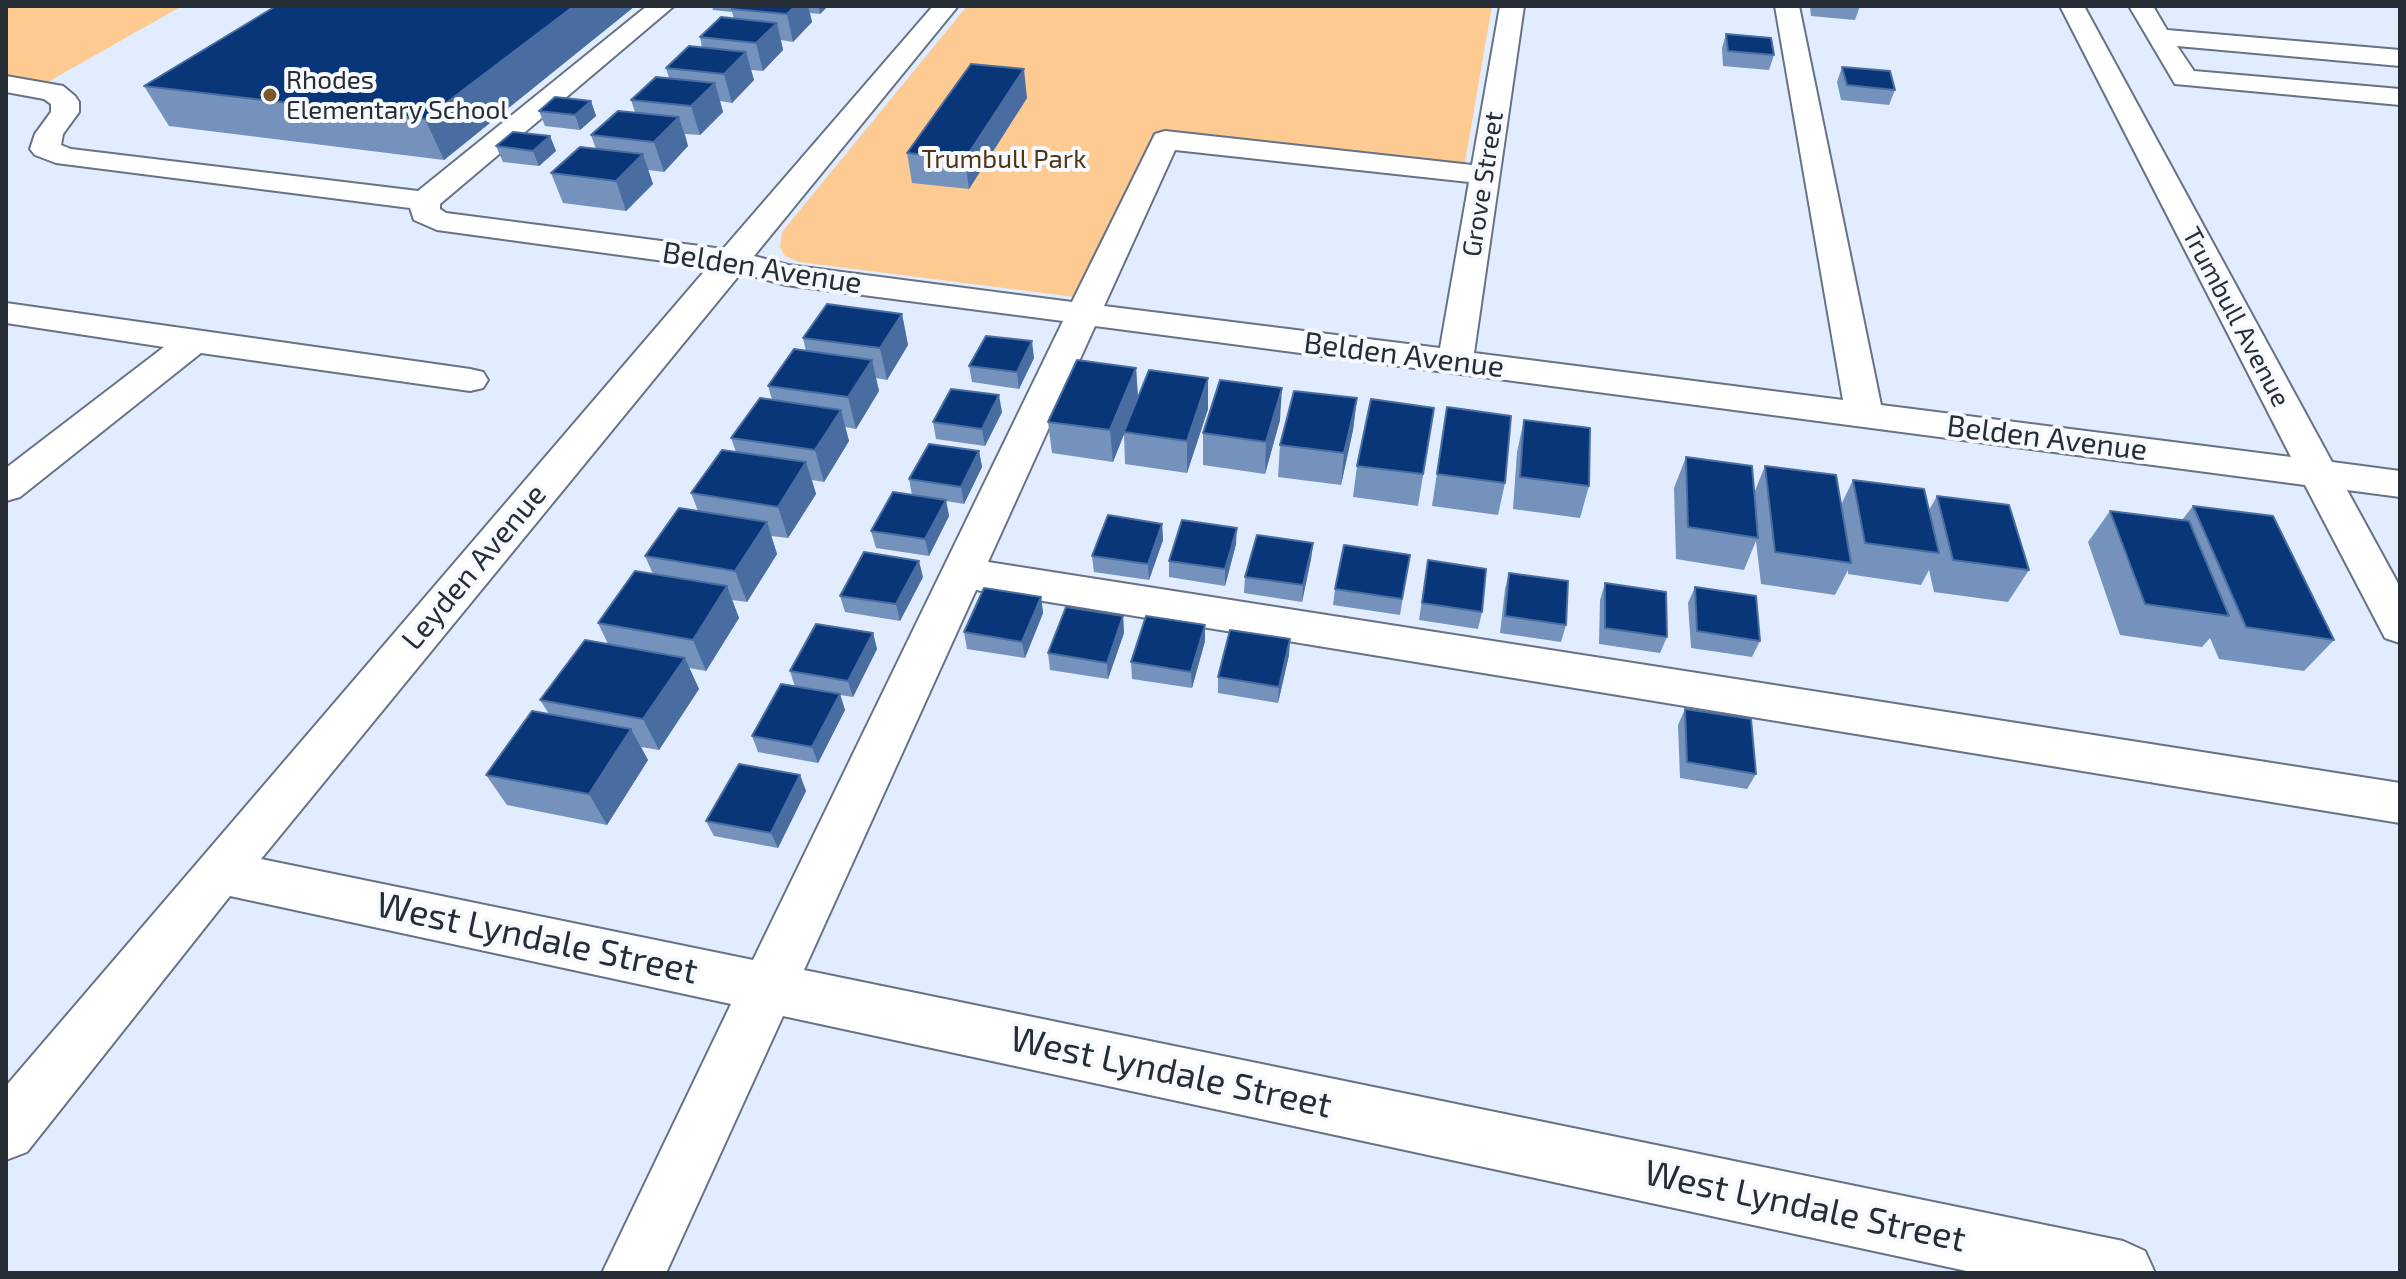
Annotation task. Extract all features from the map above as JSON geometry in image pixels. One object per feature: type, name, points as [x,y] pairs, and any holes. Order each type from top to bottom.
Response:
[{"type":"street","points":[[6,84],[53,92],[65,102],[65,112],[49,134],[45,149],[66,157],[425,201],[662,6]]},
{"type":"street","name":"Leyden Avenue","points":[[6,1131],[219,872],[946,6]]},
{"type":"street","name":"Grove Street","points":[[1455,362],[1512,6]]},
{"type":"street","points":[[1787,6],[1864,414]]},
{"type":"street","name":"Trumbull Avenue","points":[[2072,6],[2400,627]]},
{"type":"street","points":[[2141,6],[2185,78],[2400,97]]},
{"type":"street","points":[[2158,37],[2400,58]]},
{"type":"street","points":[[634,1273],[1165,140],[1484,175]]},
{"type":"street","name":"Belden Avenue","points":[[425,201],[425,213],[437,221],[731,260],[786,275],[2400,484]]},
{"type":"street","points":[[6,313],[470,380]]},
{"type":"street","points":[[6,488],[194,341]]},
{"type":"street","points":[[962,573],[2400,803]]},
{"type":"street","name":"West Lyndale Street","points":[[219,872],[2123,1273]]},
{"type":"green space","points":[[6,6],[182,6],[46,83],[6,79]]},
{"type":"green space","name":"Trumbull Park","points":[[967,6],[1492,6],[1464,168],[1158,135],[1075,297],[799,262],[785,256],[780,247],[782,232]]},
{"type":"building","points":[[276,6],[574,6],[425,119],[144,86]]},
{"type":"building","points":[[735,6],[795,6],[787,14],[732,9]]},
{"type":"building","points":[[721,17],[777,23],[756,43],[700,37]]},
{"type":"building","points":[[1726,34],[1771,38],[1774,55],[1728,51]]},
{"type":"building","points":[[689,46],[746,52],[724,74],[666,68]]},
{"type":"building","points":[[971,64],[1024,69],[965,159],[907,153]]},
{"type":"building","points":[[1842,67],[1890,71],[1895,90],[1847,85]]},
{"type":"building","points":[[656,77],[715,83],[691,106],[631,100]]},
{"type":"building","points":[[555,97],[591,101],[575,115],[539,111]]},
{"type":"building","points":[[618,111],[679,117],[654,142],[591,135]]},
{"type":"building","points":[[513,132],[550,136],[533,151],[496,146]]},
{"type":"building","points":[[580,147],[643,154],[616,181],[551,173]]},
{"type":"building","points":[[827,304],[902,314],[880,348],[803,338]]},
{"type":"building","points":[[986,336],[1032,341],[1017,372],[969,366]]},
{"type":"building","points":[[794,349],[872,360],[848,397],[768,386]]},
{"type":"building","points":[[1077,360],[1136,368],[1110,430],[1048,422]]},
{"type":"building","points":[[1149,370],[1208,378],[1187,441],[1124,432]]},
{"type":"building","points":[[1220,380],[1282,388],[1266,442],[1203,433]]},
{"type":"building","points":[[951,389],[999,395],[982,429],[933,422]]},
{"type":"building","points":[[1294,391],[1357,398],[1344,453],[1280,445]]},
{"type":"building","points":[[760,398],[841,410],[815,450],[731,438]]},
{"type":"building","points":[[1371,399],[1434,408],[1423,474],[1357,466]]},
{"type":"building","points":[[1447,407],[1511,416],[1505,483],[1437,474]]},
{"type":"building","points":[[1524,420],[1590,428],[1589,486],[1520,477]]},
{"type":"building","points":[[929,444],[979,451],[961,487],[909,479]]},
{"type":"building","points":[[722,450],[806,462],[778,507],[691,493]]},
{"type":"building","points":[[1686,457],[1752,466],[1758,538],[1688,527]]},
{"type":"building","points":[[1765,466],[1836,475],[1851,563],[1775,552]]},
{"type":"building","points":[[1853,480],[1924,489],[1939,553],[1865,543]]},
{"type":"building","points":[[893,492],[946,500],[925,539],[871,531]]},
{"type":"building","points":[[1937,496],[2009,505],[2029,570],[1953,560]]},
{"type":"building","points":[[2193,506],[2273,516],[2334,640],[2246,627]]},
{"type":"building","points":[[679,508],[767,522],[735,571],[645,556]]},
{"type":"building","points":[[2110,511],[2189,521],[2229,616],[2145,604]]},
{"type":"building","points":[[1108,515],[1162,524],[1148,564],[1092,556]]},
{"type":"building","points":[[1182,520],[1237,528],[1225,569],[1169,561]]},
{"type":"building","points":[[1257,535],[1313,543],[1303,585],[1245,577]]},
{"type":"building","points":[[1344,545],[1410,555],[1402,599],[1335,589]]},
{"type":"building","points":[[864,552],[919,561],[896,604],[840,596]]},
{"type":"building","points":[[1428,560],[1486,569],[1482,612],[1422,603]]},
{"type":"building","points":[[635,571],[727,586],[693,640],[598,623]]},
{"type":"building","points":[[1509,573],[1568,581],[1566,625],[1505,616]]},
{"type":"building","points":[[1605,583],[1666,592],[1667,637],[1605,628]]},
{"type":"building","points":[[1695,587],[1756,596],[1760,641],[1697,631]]},
{"type":"building","points":[[984,588],[1041,597],[1022,642],[964,632]]},
{"type":"building","points":[[1066,607],[1123,616],[1107,663],[1048,653]]},
{"type":"building","points":[[1146,616],[1205,625],[1191,672],[1131,662]]},
{"type":"building","points":[[816,624],[873,633],[848,681],[790,671]]},
{"type":"building","points":[[1230,630],[1290,639],[1279,687],[1218,677]]},
{"type":"building","points":[[585,640],[685,658],[643,719],[540,700]]},
{"type":"building","points":[[781,684],[840,694],[812,747],[752,736]]},
{"type":"building","points":[[1685,709],[1751,719],[1756,774],[1687,762]]},
{"type":"building","points":[[532,711],[631,729],[589,794],[486,775]]},
{"type":"building","points":[[739,764],[800,775],[771,833],[706,821]]},
{"type":"place","name":"Rhodes Elementary School","points":[[270,95]]}]
